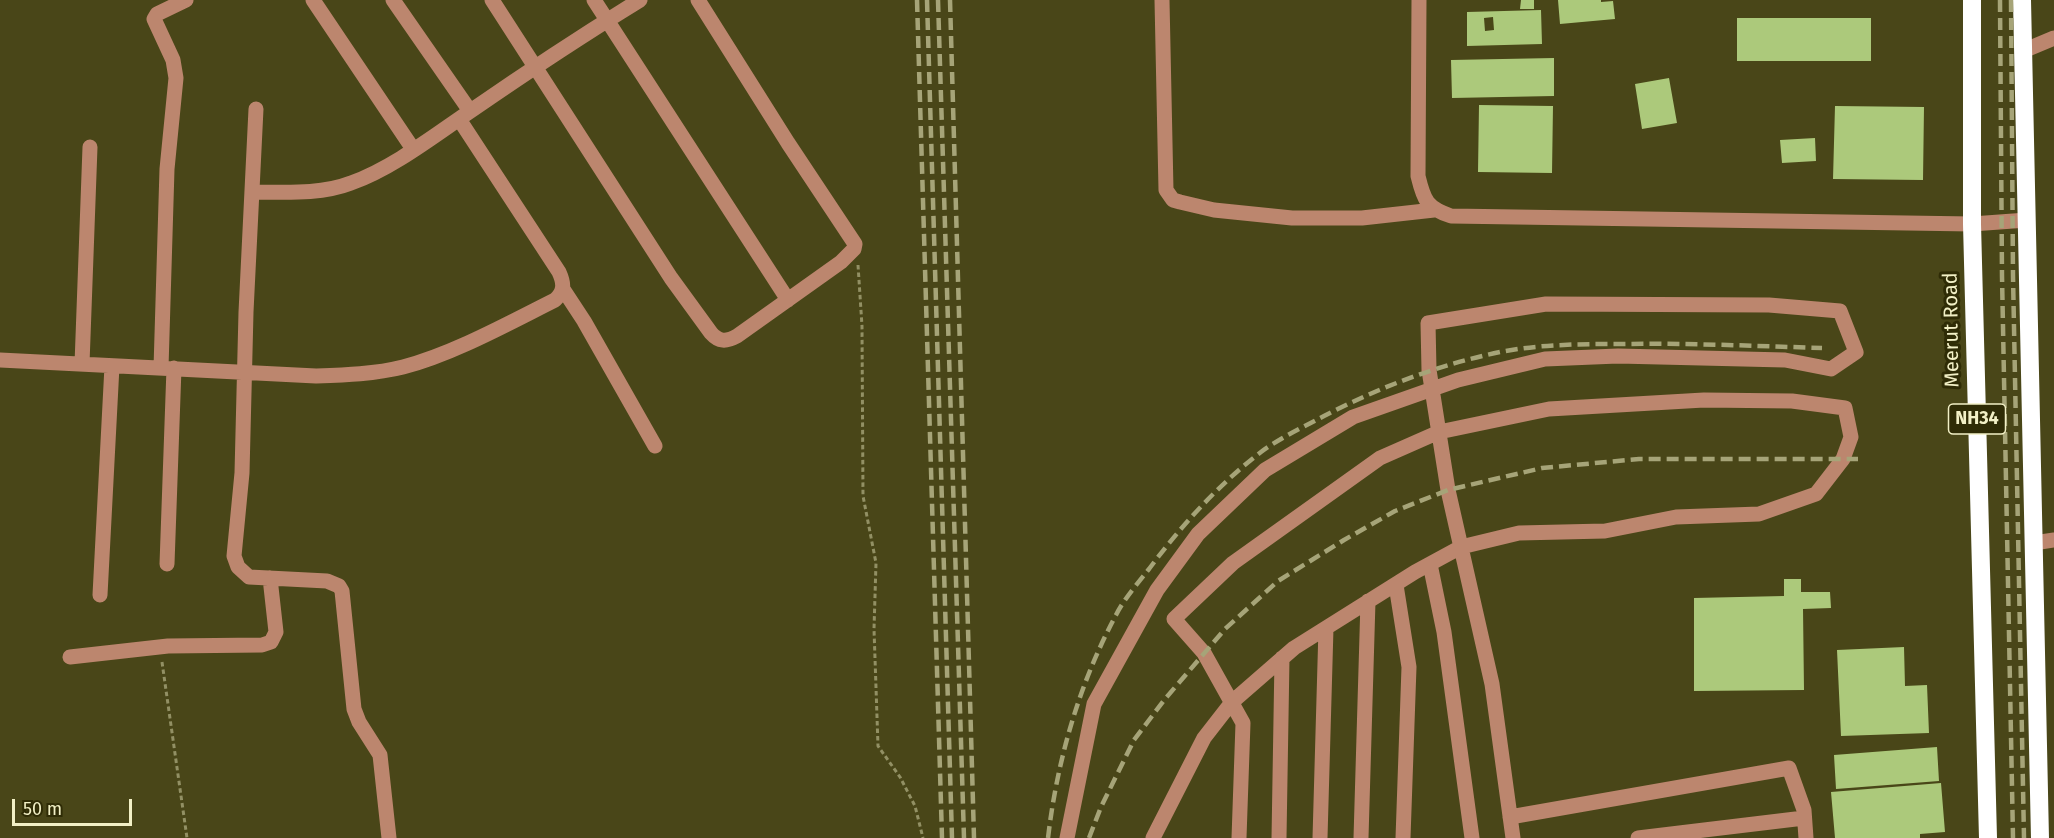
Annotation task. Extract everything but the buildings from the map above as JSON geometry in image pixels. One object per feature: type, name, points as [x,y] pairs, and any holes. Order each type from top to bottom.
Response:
[{"type":"highway","name":"Meerut Road","points":[[1972,0],[1972,225],[1988,838]]},
{"type":"highway","name":"NH34","points":[[2022,0],[2040,838]]},
{"type":"street","points":[[167,564],[166,190],[176,78],[173,60],[154,19],[157,14],[186,0]]},
{"type":"street","points":[[313,0],[413,149]]},
{"type":"street","points":[[0,360],[316,376],[348,375],[405,366],[440,354],[555,300],[563,289],[559,272],[393,0]]},
{"type":"street","points":[[492,0],[671,278],[717,339],[729,340],[841,262],[852,251],[855,244],[698,0]]},
{"type":"street","points":[[594,0],[788,300]]},
{"type":"street","points":[[252,192],[313,191],[350,184],[413,149],[640,0]]},
{"type":"street","points":[[1162,0],[1166,190],[1173,200],[1214,210],[1292,218],[1352,218],[1434,210],[1451,216],[1972,225],[2027,220]]},
{"type":"street","points":[[1419,0],[1418,176],[1423,197],[1434,210]]},
{"type":"street","points":[[2023,51],[2054,38]]},
{"type":"street","points":[[256,109],[242,473],[234,556],[238,567],[249,577],[327,581],[339,586],[342,591],[354,709],[359,722],[380,755],[389,838]]},
{"type":"street","points":[[82,364],[90,147]]},
{"type":"street","points":[[563,289],[656,446]]},
{"type":"street","points":[[1067,838],[1094,704],[1157,590],[1198,534],[1265,470],[1353,417],[1432,388],[1458,380],[1545,359],[1617,356],[1785,360],[1831,369],[1856,352],[1840,311],[1769,305],[1546,304],[1428,323],[1429,370],[1432,388],[1439,432],[1448,490],[1492,684],[1513,838]]},
{"type":"street","points":[[100,595],[112,366]]},
{"type":"street","points":[[1153,838],[1204,738],[1232,702],[1293,648],[1368,601],[1461,547],[1519,533],[1605,531],[1676,517],[1759,514],[1816,494],[1843,459],[1851,436],[1845,408],[1792,400],[1704,400],[1549,409],[1439,432],[1380,458],[1233,563],[1174,619],[1204,653],[1232,702],[1243,723],[1239,838]]},
{"type":"street","points":[[2034,543],[2054,540]]},
{"type":"street","points":[[1430,564],[1444,632],[1472,838]]},
{"type":"street","points":[[69,657],[160,646],[262,645],[271,642],[276,632],[270,578]]},
{"type":"street","points":[[1396,585],[1409,667],[1403,838]]},
{"type":"street","points":[[1361,838],[1368,601]]},
{"type":"street","points":[[1320,838],[1326,628]]},
{"type":"street","points":[[1279,838],[1282,658]]},
{"type":"street","points":[[1510,817],[1790,768],[1804,810],[1806,838]]},
{"type":"street","points":[[1638,838],[1804,818]]},
{"type":"path","points":[[852,251],[859,270],[862,326],[863,496],[876,563],[874,629],[878,746],[900,777],[915,806],[923,838]]},
{"type":"path","points":[[160,646],[187,838]]},
{"type":"railway","points":[[917,0],[942,838]]},
{"type":"railway","points":[[927,0],[952,838]]},
{"type":"railway","points":[[938,0],[964,838]]},
{"type":"railway","points":[[950,0],[974,838]]},
{"type":"railway","points":[[2000,0],[2002,276],[2013,838]]},
{"type":"railway","points":[[2011,0],[2013,276],[2024,838]]},
{"type":"railway","points":[[1048,838],[1057,780],[1072,724],[1091,668],[1119,609],[1161,553],[1201,507],[1230,478],[1276,442],[1345,405],[1388,386],[1454,363],[1515,349],[1593,344],[1698,344],[1822,348]]},
{"type":"railway","points":[[1089,838],[1101,807],[1134,740],[1165,699],[1225,629],[1278,581],[1395,511],[1448,490],[1542,468],[1639,459],[1858,459]]}]
